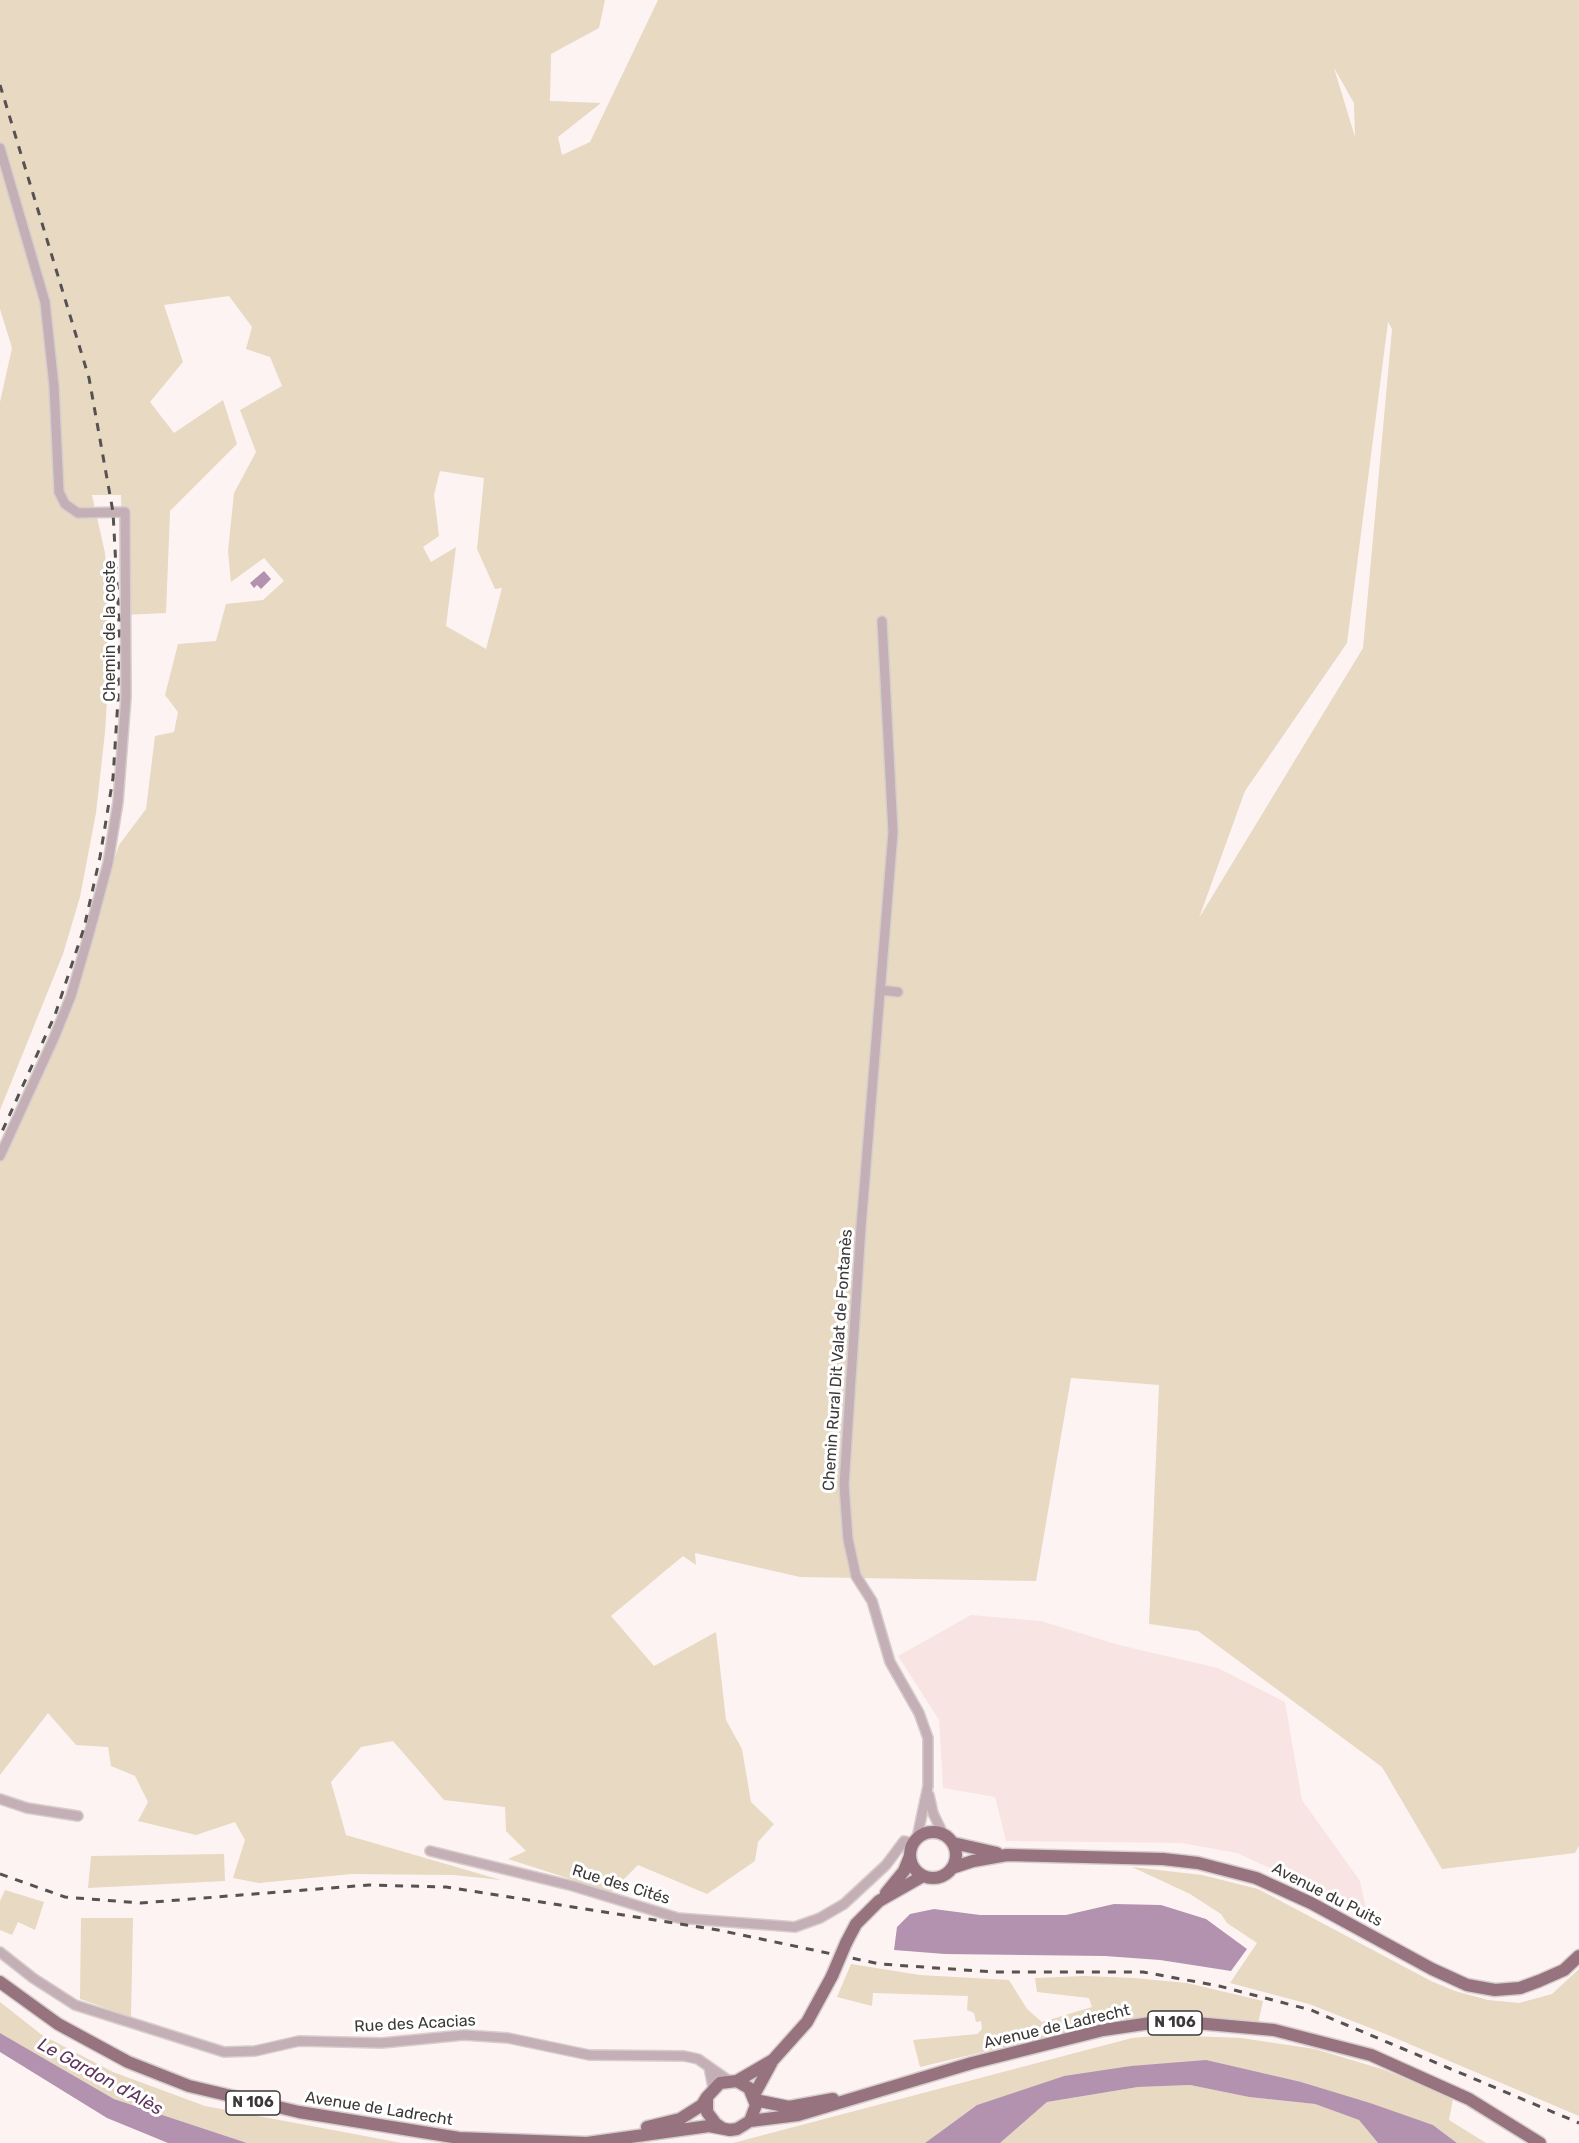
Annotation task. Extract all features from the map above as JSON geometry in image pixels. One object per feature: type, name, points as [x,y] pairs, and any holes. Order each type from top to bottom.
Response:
[{"type":"main road","points":[[754,2097],[773,2060],[807,2022],[856,1924],[904,1871],[913,1845],[932,1832],[943,1834],[953,1843],[956,1856],[952,1868],[939,1876],[923,1876],[879,1901]]},
{"type":"main road","name":"Avenue du Puits","points":[[953,1843],[1007,1855],[1163,1859],[1198,1863],[1256,1878],[1311,1903],[1432,1969],[1467,1984],[1495,1990],[1520,1988],[1539,1981],[1564,1970],[1579,1956]]},
{"type":"main road","points":[[913,1845],[913,1865],[923,1876]]},
{"type":"main road","name":"Avenue du Puits","points":[[952,1868],[973,1861],[1007,1855]]},
{"type":"main road","name":"Avenue de Ladrecht","points":[[0,1982],[83,2040],[128,2062],[189,2086],[255,2103],[343,2120],[459,2138],[532,2142],[587,2143],[690,2127],[722,2128]]},
{"type":"main road","name":"Avenue de Ladrecht","points":[[750,2121],[798,2115],[849,2098],[1034,2046],[1103,2030],[1151,2023],[1243,2026],[1274,2030],[1371,2055],[1469,2099],[1540,2143]]},
{"type":"main road","points":[[732,2080],[749,2088],[754,2097],[755,2111],[750,2121],[737,2129],[722,2128],[707,2112],[710,2093],[732,2080],[773,2060]]},
{"type":"main road","name":"Avenue de Ladrecht","points":[[532,2142],[590,2137],[680,2119],[702,2105],[710,2093]]},
{"type":"main road","name":"Avenue de Ladrecht","points":[[754,2097],[789,2107],[849,2098]]},
{"type":"street","name":"Chemin de la coste","points":[[0,148],[45,302],[54,386],[59,492],[65,504],[78,513],[124,512],[126,697],[115,822],[108,862],[92,924],[71,996],[0,1156]]},
{"type":"street","name":"Chemin Rural Dit Valat de Fontanès","points":[[882,621],[894,815],[846,1431],[845,1511],[856,1576],[872,1601],[890,1662],[920,1713],[928,1738],[928,1786],[933,1813],[943,1834]]},
{"type":"street","points":[[880,990],[898,992]]},
{"type":"street","name":"Chemin Rural Dit Valat de Fontanès","points":[[913,1845],[928,1786]]},
{"type":"street","points":[[0,1800],[27,1808],[78,1816]]},
{"type":"street","name":"Rue des Cités","points":[[430,1851],[573,1886],[678,1918],[734,1920],[782,1927],[806,1924],[844,1904],[886,1865],[904,1840],[913,1845]]},
{"type":"street","name":"Rue des Acacias","points":[[0,1952],[33,1978],[75,2005],[224,2052],[255,2051],[299,2041],[371,2043],[464,2035],[508,2038],[589,2055],[684,2056],[698,2059],[732,2080]]},
{"type":"street","points":[[709,2067],[710,2093]]},
{"type":"shaded area","points":[[0,0],[605,0],[599,28],[551,54],[550,101],[601,103],[558,137],[562,155],[590,142],[658,0],[1579,0],[1579,1846],[1575,1853],[1442,1869],[1382,1767],[1198,1631],[1149,1624],[1159,1385],[1071,1378],[1036,1581],[800,1577],[695,1553],[696,1565],[683,1556],[611,1616],[654,1666],[716,1632],[726,1720],[742,1749],[751,1802],[774,1824],[758,1842],[755,1861],[707,1894],[638,1865],[611,1892],[508,1859],[526,1851],[506,1831],[505,1807],[444,1800],[393,1741],[361,1747],[331,1782],[346,1835],[501,1880],[453,1875],[352,1874],[259,1883],[233,1878],[245,1840],[235,1822],[196,1835],[138,1821],[148,1802],[135,1776],[111,1766],[108,1747],[76,1745],[48,1713],[0,1775],[0,1152],[54,1038],[119,845],[146,809],[155,736],[174,732],[178,712],[165,695],[178,644],[216,641],[226,604],[263,600],[284,581],[264,558],[231,582],[228,551],[234,493],[256,452],[240,410],[282,386],[270,357],[246,349],[252,327],[229,296],[164,305],[183,362],[150,402],[174,433],[223,400],[237,444],[170,511],[166,613],[125,615],[121,495],[92,495],[105,553],[111,632],[105,732],[96,813],[80,897],[63,954],[0,1110],[0,402],[12,348],[0,309]],"holes":[[[1334,68],[1354,103],[1355,137]],[[1388,322],[1392,329],[1363,648],[1199,918],[1245,791],[1347,643]],[[440,471],[484,478],[477,549],[495,589],[502,588],[486,649],[446,626],[456,547],[431,562],[423,547],[439,536],[434,495]]]},
{"type":"shaded area","points":[[264,571],[271,579],[261,589],[257,585],[254,588],[250,583]]},
{"type":"shaded area","points":[[971,1615],[1041,1621],[1119,1645],[1218,1668],[1285,1702],[1302,1800],[1360,1881],[1367,1913],[1237,1853],[1181,1843],[1006,1841],[995,1797],[943,1788],[939,1720],[898,1656]]},
{"type":"shaded area","points":[[224,1854],[225,1881],[88,1888],[91,1856]]},
{"type":"shaded area","points":[[1132,1867],[1202,1875],[1258,1889],[1431,1981],[1455,1991],[1488,2000],[1519,2003],[1552,1994],[1579,1969],[1579,2116],[1309,2004],[1230,1983],[1257,1943],[1227,1923],[1221,1914],[1190,1894]]},
{"type":"shaded area","points":[[5,1890],[44,1902],[35,1930],[18,1922],[12,1935],[0,1930],[0,1901]]},
{"type":"shaded area","points":[[1114,1904],[1161,1905],[1206,1919],[1247,1949],[1231,1971],[1160,1960],[1105,1956],[945,1954],[894,1950],[897,1927],[910,1914],[934,1909],[980,1915],[1066,1915]]},
{"type":"shaded area","points":[[81,1918],[133,1918],[131,2017],[80,1999]]},
{"type":"shaded area","points":[[851,1964],[920,1975],[1009,1980],[1027,2009],[1042,2022],[1092,2007],[1089,1998],[1037,1992],[1035,1978],[1085,1976],[1187,1983],[1263,2001],[1258,2024],[1195,2015],[1118,2020],[920,2067],[913,2040],[977,2034],[982,2029],[981,2021],[976,2022],[974,2013],[967,2010],[968,1996],[873,1993],[872,2006],[837,1997]]},
{"type":"shaded area","points":[[0,2002],[42,2035],[113,2072],[205,2106],[402,2143],[247,2143],[114,2099],[0,2033]]},
{"type":"shaded area","points":[[0,2033],[114,2099],[247,2143],[168,2143],[107,2118],[0,2052]]},
{"type":"shaded area","points":[[1166,2035],[1241,2038],[1315,2049],[1385,2070],[1453,2099],[1449,2120],[1486,2143],[1457,2143],[1433,2125],[1301,2082],[1064,2076],[977,2105],[925,2143],[733,2143],[1132,2038]]},
{"type":"shaded area","points":[[1206,2060],[1301,2082],[1370,2103],[1433,2125],[1457,2143],[1378,2143],[1359,2120],[1315,2104],[1249,2097],[1190,2085],[1138,2087],[1047,2102],[1000,2143],[925,2143],[977,2105],[1064,2076],[1131,2066]]},
{"type":"shaded area","points":[[1190,2085],[1249,2097],[1315,2104],[1359,2120],[1378,2143],[1000,2143],[1047,2102],[1138,2087]]},
{"type":"railway","points":[[0,85],[89,378],[113,512],[119,622],[118,700],[113,778],[100,857],[84,928],[55,1015],[0,1136]]},
{"type":"railway","points":[[0,1874],[65,1897],[140,1903],[369,1885],[446,1887],[718,1930],[880,1964],[994,1972],[1143,1972],[1219,1986],[1311,2010],[1579,2123]]},
{"type":"water label","name":"Le Gardon d'Alès","points":[[100,2077]]}]
